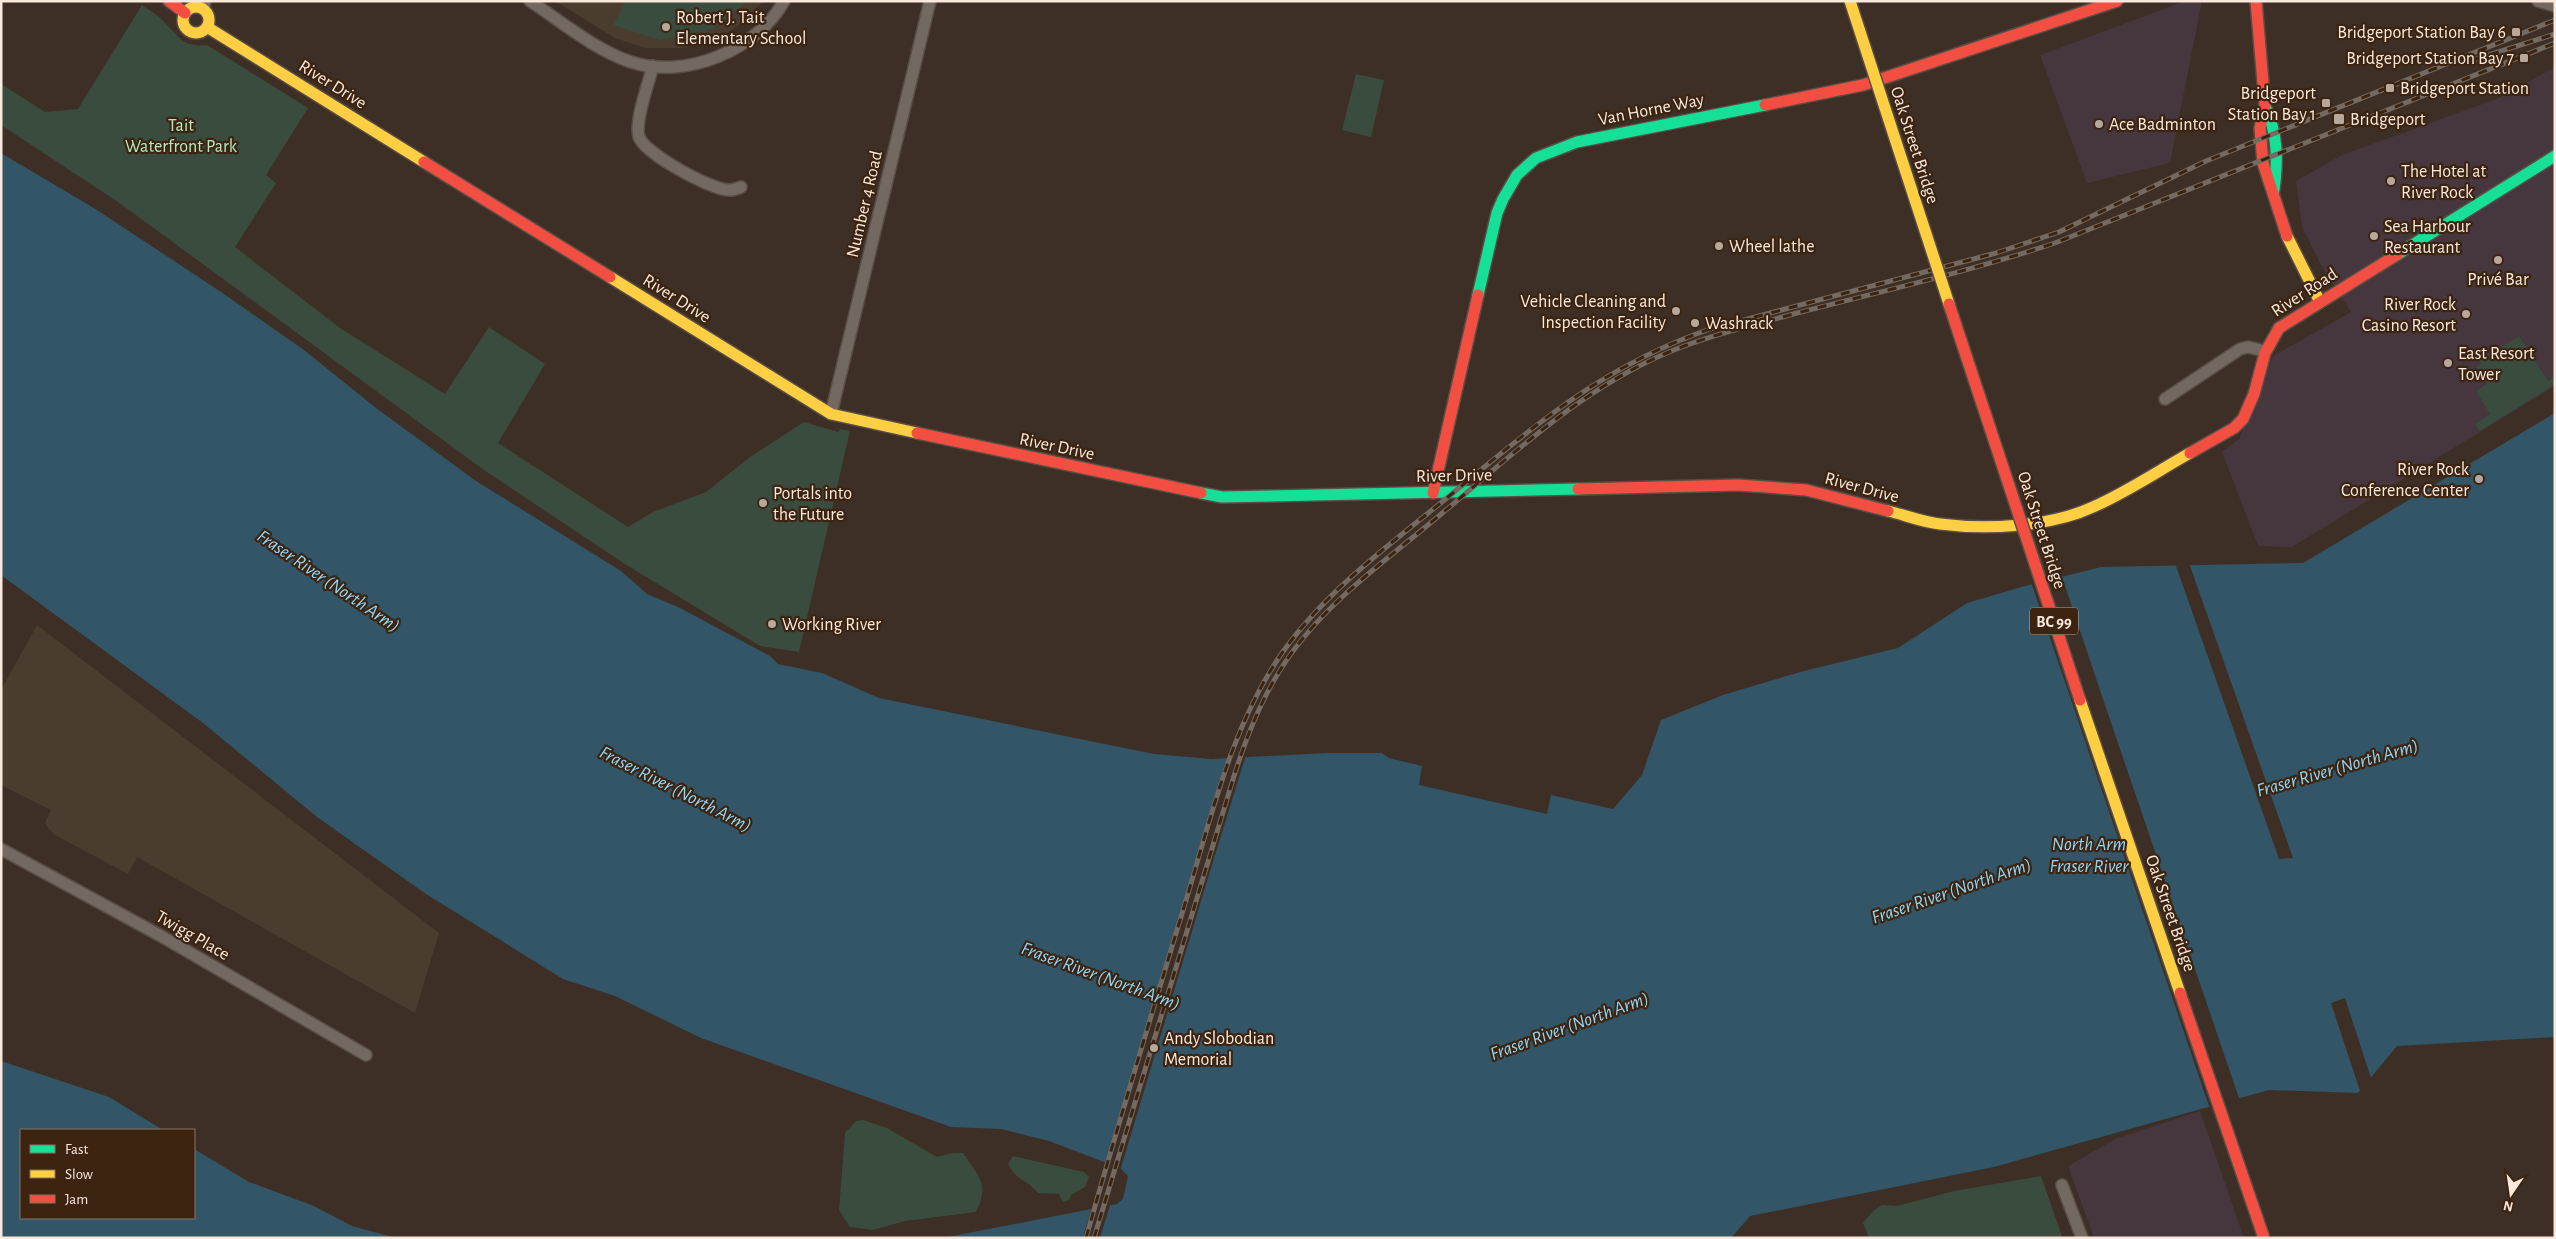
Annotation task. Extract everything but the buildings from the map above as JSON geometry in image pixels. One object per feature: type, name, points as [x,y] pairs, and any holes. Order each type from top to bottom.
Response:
[{"type":"main road","points":[[169,1],[186,13]]},
{"type":"main road","name":"Oak Street Bridge","points":[[1850,1],[2082,707],[2264,1238]]},
{"type":"main road","name":"Oak Street Bridge","points":[[1862,1],[1947,260]]},
{"type":"main road","name":"Van Horne Way","points":[[1433,493],[1497,213],[1513,178],[1535,158],[1551,149],[1577,142],[1863,85],[2117,1]]},
{"type":"main road","points":[[2256,1],[2265,106],[2260,128],[2263,163],[2274,191],[2288,238],[2320,302]]},
{"type":"main road","points":[[204,5],[209,19],[207,27],[196,33],[188,30],[183,22],[186,13],[194,7],[204,5]]},
{"type":"main road","name":"River Drive","points":[[207,27],[831,414],[1214,496],[1247,498],[1767,486],[1830,495],[1938,524],[1972,527],[2007,526]]},
{"type":"main road","points":[[2265,106],[2275,125],[2279,160],[2274,191]]},
{"type":"main road","name":"River Road","points":[[2007,526],[2068,517],[2094,507],[2234,428],[2248,413],[2265,351],[2279,328],[2555,156]]},
{"type":"main road","name":"Oak Street Bridge","points":[[2028,504],[2046,560]]},
{"type":"main road","name":"Oak Street Bridge","points":[[2052,578],[2276,1238]]},
{"type":"street","points":[[530,1],[612,54],[633,62],[654,66],[692,64],[712,59],[737,48],[757,35],[778,13],[784,1]]},
{"type":"street","name":"Number 4 Road","points":[[831,414],[930,1]]},
{"type":"street","points":[[2538,1],[2555,6]]},
{"type":"street","points":[[654,66],[638,126],[639,138],[657,156],[713,186],[730,190],[741,187]]},
{"type":"street","points":[[2165,399],[2240,349],[2248,346],[2265,351]]},
{"type":"street","name":"Twigg Place","points":[[1,849],[161,936],[366,1055]]},
{"type":"street","points":[[2062,1184],[2082,1238]]},
{"type":"shaded area","name":"Robert J. Tait Elementary School","points":[[555,1],[763,1],[747,19],[718,39],[682,48],[645,48],[615,38]]},
{"type":"shaded area","points":[[2185,1],[2202,1],[2170,163],[2087,183],[2040,55]]},
{"type":"shaded area","points":[[2555,67],[2555,386],[2292,547],[2258,546],[2222,452],[2239,439],[2273,356],[2351,312],[2322,267],[2302,227],[2296,181],[2342,155],[2499,98]]},
{"type":"shaded area","points":[[37,625],[439,933],[415,1013],[137,857],[128,874],[53,834],[45,823],[51,810],[1,785],[1,690]]},
{"type":"shaded area","points":[[2200,1111],[2244,1238],[2094,1238],[2068,1166],[2115,1139]]},
{"type":"green space","points":[[626,1],[748,1],[712,29],[660,40],[613,25]]},
{"type":"green space","name":"Tait Waterfront Park","points":[[142,5],[159,17],[186,43],[207,45],[308,108],[266,175],[276,183],[235,247],[340,328],[445,394],[489,327],[545,364],[498,443],[628,527],[653,512],[706,492],[750,457],[804,422],[838,432],[840,429],[850,431],[799,652],[760,646],[625,564],[484,470],[118,202],[1,125],[1,84],[45,112],[78,109]]},
{"type":"green space","points":[[1356,74],[1384,80],[1371,137],[1342,130]]},
{"type":"green space","points":[[2519,336],[2548,381],[2555,377],[2555,384],[2480,431],[2475,424],[2490,414],[2476,391],[2487,384],[2476,367],[2481,364],[2479,361]]},
{"type":"green space","points":[[863,1120],[887,1128],[937,1157],[952,1153],[963,1153],[981,1181],[982,1194],[976,1212],[905,1221],[873,1230],[850,1227],[839,1210],[845,1133],[856,1121]]},
{"type":"green space","points":[[1013,1156],[1084,1172],[1089,1177],[1085,1187],[1071,1195],[1069,1200],[1063,1202],[1059,1194],[1038,1193],[1018,1177],[1008,1164]]},
{"type":"green space","points":[[2041,1176],[2062,1236],[2058,1238],[1869,1238],[1863,1223],[1873,1211],[1882,1205],[1897,1206],[1954,1191]]},
{"type":"water","name":"North Arm Fraser River","points":[[1,153],[97,210],[224,294],[304,350],[376,408],[476,481],[621,571],[647,594],[678,607],[770,656],[778,664],[822,673],[879,698],[1154,754],[1212,759],[1327,753],[1382,753],[1389,758],[1422,766],[1419,785],[1547,814],[1551,795],[1613,809],[1642,775],[1661,720],[1723,695],[1800,672],[1898,648],[1967,603],[2101,567],[2303,563],[2555,413],[2555,1037],[2397,1046],[2358,1093],[2269,1090],[1994,1167],[1750,1216],[1731,1238],[943,1238],[1117,1204],[1123,1199],[1128,1176],[1120,1168],[1049,1141],[1001,1129],[951,1127],[701,1038],[615,996],[563,979],[426,894],[317,817],[203,723],[1,575]]},
{"type":"water","points":[[1,1061],[109,1097],[161,1129],[20,1129],[20,1219],[195,1219],[195,1150],[249,1182],[314,1206],[352,1226],[396,1238],[1,1238]]},
{"type":"pier","points":[[2175,563],[2189,563],[2293,858],[2279,859]]},
{"type":"pier","points":[[2061,574],[2240,1101],[2210,1109],[2031,582]]},
{"type":"pier","points":[[1246,755],[1120,1171],[1105,1164],[1221,775],[1228,756]]},
{"type":"pier","points":[[2345,998],[2372,1081],[2361,1094],[2331,1003]]},
{"type":"pier","points":[[1111,1202],[1100,1238],[1083,1238],[1092,1206]]},
{"type":"railway","points":[[1086,1238],[1215,802],[1225,771],[1250,710],[1282,653],[1301,628],[1344,583],[1392,542],[1551,414],[1610,375],[1674,343],[1710,329],[1996,253],[2059,232],[2206,161],[2555,20]]},
{"type":"railway","points":[[2473,60],[2555,34]]},
{"type":"railway","points":[[1094,1238],[1234,776],[1251,727],[1274,680],[1309,631],[1344,596],[1521,447],[1548,425],[1606,385],[1637,367],[1669,352],[1716,335],[1959,272],[2055,243],[2555,43]]},
{"type":"traffic: fast","points":[[1478,295],[1497,213],[1517,175],[1536,158],[1577,142],[1765,105]]},
{"type":"traffic: fast","points":[[2265,106],[2275,137],[2276,168],[2274,190]]},
{"type":"traffic: fast","points":[[2398,254],[2555,156]]},
{"type":"traffic: fast","points":[[1201,493],[1222,497],[1578,489]]},
{"type":"traffic: slow","points":[[1850,1],[1949,304]]},
{"type":"traffic: slow","points":[[196,7],[205,11],[209,20],[205,29],[196,33],[187,29],[183,20],[187,11],[196,7]]},
{"type":"traffic: slow","points":[[207,27],[424,162]]},
{"type":"traffic: slow","points":[[2287,236],[2320,302]]},
{"type":"traffic: slow","points":[[610,277],[831,414],[917,433]]},
{"type":"traffic: slow","points":[[1888,511],[1927,522],[1958,526],[1997,527],[2038,523],[2076,514],[2093,507],[2190,453]]},
{"type":"traffic: slow","points":[[2080,700],[2180,993]]},
{"type":"traffic: jam","points":[[169,1],[185,13]]},
{"type":"traffic: jam","points":[[1765,105],[1863,85],[2117,1]]},
{"type":"traffic: jam","points":[[2256,1],[2265,106],[2260,128],[2263,163],[2287,236]]},
{"type":"traffic: jam","points":[[424,162],[610,277]]},
{"type":"traffic: jam","points":[[2190,453],[2234,428],[2243,419],[2254,394],[2265,353],[2279,328],[2398,254]]},
{"type":"traffic: jam","points":[[1433,493],[1478,295]]},
{"type":"traffic: jam","points":[[1949,304],[2080,700]]},
{"type":"traffic: jam","points":[[917,433],[1201,493]]},
{"type":"traffic: jam","points":[[1578,489],[1738,485],[1806,490],[1888,511]]},
{"type":"traffic: jam","points":[[2180,993],[2264,1238]]},
{"type":"place","name":"Robert J. Tait Elementary School","points":[[666,27]]},
{"type":"place","name":"Bridgeport Station Bay 6","points":[[2516,32]]},
{"type":"place","name":"Bridgeport Station Bay 7","points":[[2524,58]]},
{"type":"place","name":"Bridgeport Station","points":[[2390,88]]},
{"type":"place","name":"Bridgeport Station Bay 1","points":[[2326,103]]},
{"type":"place","name":"Bridgeport","points":[[2339,119]]},
{"type":"place","name":"Ace Badminton","points":[[2099,124]]},
{"type":"place","name":"The Hotel at River Rock","points":[[2391,181]]},
{"type":"place","name":"Sea Harbour Restaurant","points":[[2374,236]]},
{"type":"place","name":"Wheel lathe","points":[[1719,246]]},
{"type":"place","name":"Privé Bar","points":[[2498,260]]},
{"type":"place","name":"Vehicle Cleaning and Inspection Facility","points":[[1676,311]]},
{"type":"place","name":"River Rock Casino Resort","points":[[2466,314]]},
{"type":"place","name":"Washrack","points":[[1695,323]]},
{"type":"place","name":"East Resort Tower","points":[[2448,363]]},
{"type":"place","name":"River Rock Conference Center","points":[[2479,479]]},
{"type":"place","name":"Portals into the Future","points":[[763,503]]},
{"type":"place","name":"Working River","points":[[772,624]]},
{"type":"place","name":"Andy Slobodian Memorial","points":[[1154,1048]]},
{"type":"water label","name":"Fraser River (North Arm)","points":[[329,580]]},
{"type":"water label","name":"Fraser River (North Arm)","points":[[2337,767]]},
{"type":"water label","name":"Fraser River (North Arm)","points":[[676,788]]},
{"type":"water label","name":"Fraser River (North Arm)","points":[[1951,890]]},
{"type":"water label","name":"Fraser River (North Arm)","points":[[1101,975]]},
{"type":"water label","name":"Fraser River (North Arm)","points":[[1569,1025]]}]
